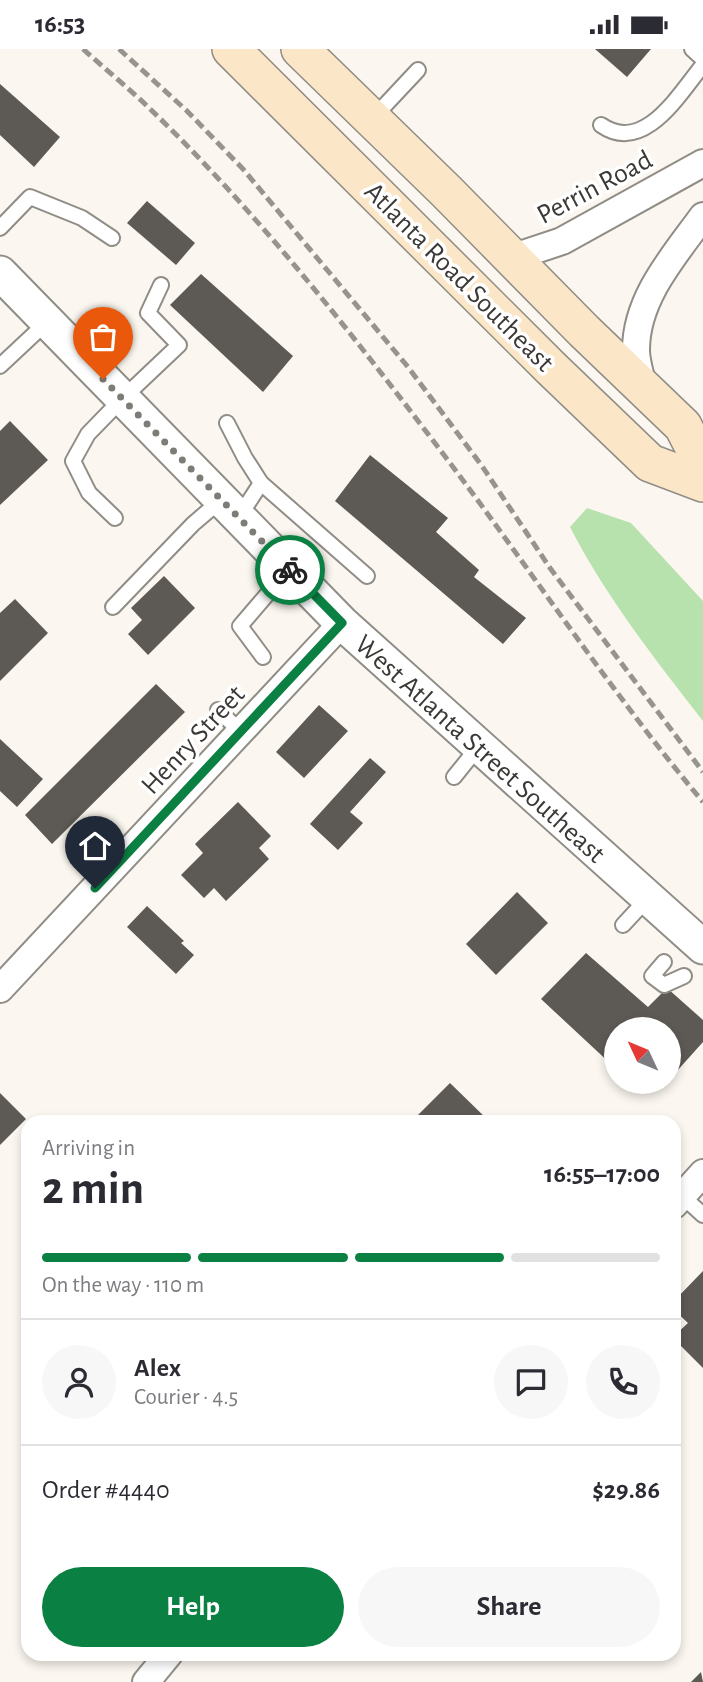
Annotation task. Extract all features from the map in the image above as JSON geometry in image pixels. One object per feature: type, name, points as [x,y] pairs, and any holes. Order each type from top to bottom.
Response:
[{"type":"main road","name":"Atlanta Road Southeast","points":[[231,49],[650,463],[703,483]]},
{"type":"main road","name":"Atlanta Road Southeast","points":[[300,49],[683,426],[703,465]]},
{"type":"street","name":"Perrin Road","points":[[512,258],[562,241],[703,163]]},
{"type":"street","points":[[643,388],[635,351],[641,315],[663,270],[703,216]]},
{"type":"street","name":"West Atlanta Street Southeast","points":[[0,273],[342,623],[703,947]]},
{"type":"street","name":"Henry Street","points":[[0,989],[342,623]]},
{"type":"street","points":[[681,1197],[703,1174]]},
{"type":"street","points":[[146,1682],[163,1661]]},
{"type":"lane","points":[[692,49],[703,59]]},
{"type":"lane","points":[[601,125],[621,135],[644,129],[662,114],[703,65]]},
{"type":"lane","points":[[372,119],[418,71]]},
{"type":"lane","points":[[0,228],[30,197],[82,218],[112,238]]},
{"type":"lane","points":[[115,518],[89,493],[73,461],[88,434],[179,345],[148,313],[161,285]]},
{"type":"lane","points":[[0,366],[47,322]]},
{"type":"lane","points":[[227,423],[261,483],[367,576]]},
{"type":"lane","points":[[113,607],[193,524],[230,509],[261,483]]},
{"type":"lane","points":[[263,657],[240,626],[289,569]]},
{"type":"lane","points":[[218,710],[241,732]]},
{"type":"lane","points":[[454,777],[479,746]]},
{"type":"lane","points":[[622,925],[648,898]]},
{"type":"lane","points":[[664,962],[652,976],[664,985],[684,976]]},
{"type":"lane","points":[[681,1202],[703,1215]]},
{"type":"green space","points":[[587,508],[631,523],[703,601],[703,721],[632,627],[584,553],[570,527]]},
{"type":"building","points":[[595,49],[651,49],[627,77]]},
{"type":"building","points":[[0,84],[60,137],[34,167],[0,135]]},
{"type":"building","points":[[147,201],[195,243],[176,265],[127,223]]},
{"type":"building","points":[[201,274],[293,356],[263,392],[170,305]]},
{"type":"building","points":[[10,421],[48,460],[0,505],[0,431]]},
{"type":"building","points":[[370,455],[448,518],[436,532],[479,570],[474,577],[526,618],[503,644],[335,501]]},
{"type":"building","points":[[164,576],[195,608],[148,655],[128,634],[142,620],[131,608]]},
{"type":"building","points":[[15,599],[48,633],[0,681],[0,613]]},
{"type":"building","points":[[156,684],[185,712],[52,844],[25,815]]},
{"type":"building","points":[[319,705],[348,731],[304,778],[276,752]]},
{"type":"building","points":[[0,739],[43,779],[17,807],[0,791]]},
{"type":"building","points":[[370,758],[386,772],[350,812],[363,823],[338,850],[310,824]]},
{"type":"building","points":[[238,802],[271,836],[259,848],[269,859],[226,901],[214,888],[204,898],[181,875],[203,853],[195,844]]},
{"type":"building","points":[[517,892],[548,923],[496,975],[466,944]]},
{"type":"building","points":[[147,906],[184,941],[181,943],[194,955],[176,974],[127,927]]},
{"type":"building","points":[[586,953],[648,1007],[667,988],[703,1020],[703,1042],[681,1067],[681,1017],[604,1017],[604,1058],[541,999]]},
{"type":"building","points":[[450,1083],[483,1115],[418,1115]]},
{"type":"building","points":[[0,1093],[22,1115],[21,1124],[0,1145]]},
{"type":"building","points":[[703,1271],[703,1368],[681,1346],[681,1330],[688,1323],[681,1316],[681,1294]]},
{"type":"building","points":[[701,1672],[703,1682],[691,1682]]},
{"type":"railway","points":[[83,49],[187,146],[302,274],[444,455],[603,674],[703,802]]},
{"type":"railway","points":[[119,49],[186,110],[243,169],[408,367],[482,466],[550,568],[703,772]]},
{"type":"way so far","points":[[103,379],[290,570]]},
{"type":"route","points":[[95,888],[342,623],[290,570]]}]
